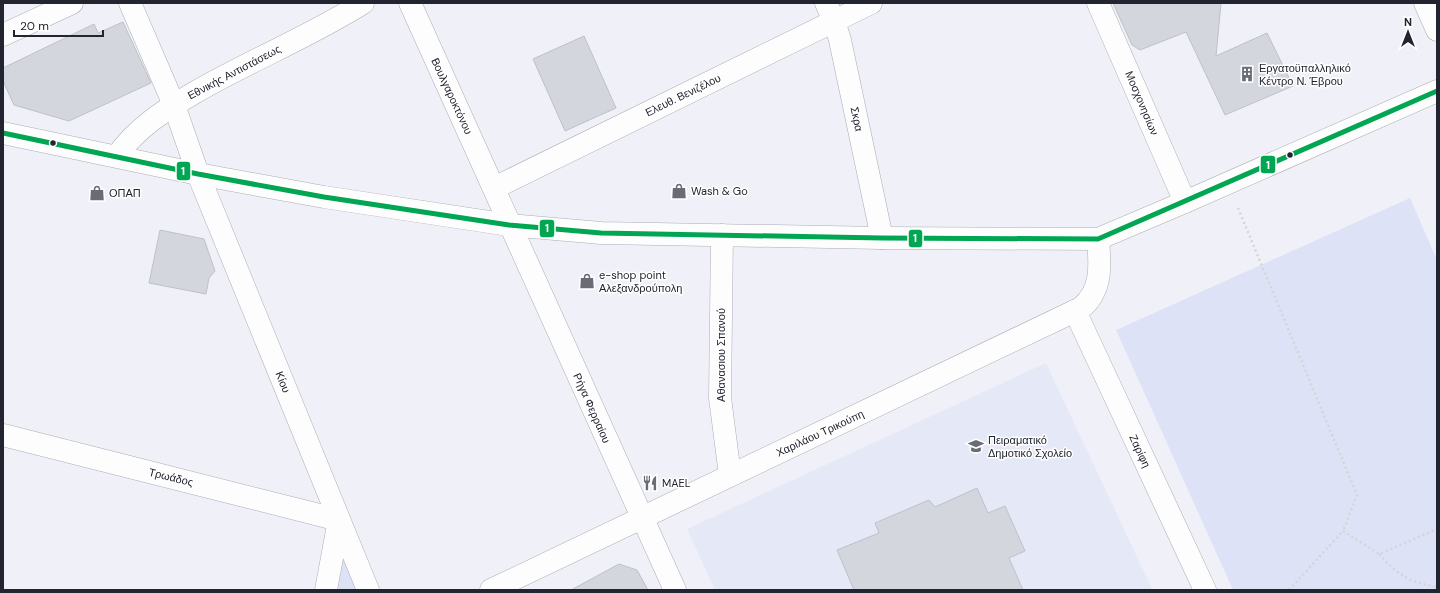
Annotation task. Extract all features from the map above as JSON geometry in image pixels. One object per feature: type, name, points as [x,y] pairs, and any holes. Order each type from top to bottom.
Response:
[{"type":"street","points":[[3,35],[72,3]]},
{"type":"street","name":"Κίου","points":[[130,3],[174,105],[198,174],[368,590]]},
{"type":"street","name":"Εθνικής Αντιστάσεως","points":[[117,156],[125,145],[150,121],[174,105],[218,80],[319,29],[363,3]]},
{"type":"street","name":"Βουλγαροκτόνου","points":[[410,3],[494,188],[509,226]]},
{"type":"street","name":"Ελευθ. Βενιζέλου","points":[[494,188],[830,12],[871,3]]},
{"type":"street","name":"Μοσχονησίων","points":[[1098,3],[1185,202]]},
{"type":"street","points":[[1425,3],[1437,30]]},
{"type":"street","name":"Σκρα","points":[[830,12],[840,40],[882,238]]},
{"type":"street","points":[[3,133],[198,174],[324,198],[509,226],[601,233],[882,238],[1098,239],[1228,184],[1437,91]]},
{"type":"street","name":"Ρήγα Φερραίου","points":[[509,226],[675,590]]},
{"type":"street","name":"Αθανασιου Σπανού","points":[[722,235],[720,398],[730,475]]},
{"type":"street","name":"Χαριλάου Τρικούπη","points":[[491,590],[1081,308],[1093,294],[1097,285],[1100,266],[1098,239]]},
{"type":"street","name":"Ζαρίφη","points":[[1075,311],[1205,590]]},
{"type":"street","name":"Τρωάδος","points":[[3,435],[339,520]]},
{"type":"street","points":[[326,590],[339,520]]},
{"type":"path","points":[[1228,184],[1357,495],[1343,531],[1289,590]]},
{"type":"path","points":[[1379,554],[1437,529]]},
{"type":"path","points":[[1343,531],[1379,554],[1393,570],[1408,579],[1421,584],[1437,587]]},
{"type":"shaded area","points":[[1410,198],[1437,260],[1437,590],[1233,590],[1116,330]]},
{"type":"shaded area","name":"Πειραματικό Δημοτικό Σχολείο","points":[[1046,363],[1152,589],[715,590],[687,529]]},
{"type":"shaded area","points":[[341,552],[359,590],[335,590]]},
{"type":"building","points":[[1113,3],[1221,3],[1216,56],[1267,33],[1293,86],[1225,115],[1186,32],[1140,50],[1132,45]]},
{"type":"building","points":[[123,22],[151,83],[69,121],[14,105],[3,81],[3,68],[94,24],[98,33]]},
{"type":"building","points":[[584,36],[616,108],[565,131],[533,59]]},
{"type":"building","points":[[160,230],[204,239],[215,271],[209,278],[206,294],[149,283]]},
{"type":"building","points":[[977,488],[988,513],[1005,506],[1025,551],[1009,558],[1023,590],[854,590],[837,550],[879,533],[875,523],[929,500],[935,507]]},
{"type":"building","points":[[619,564],[637,570],[648,590],[571,590]]},
{"type":"transit line","name":"1","points":[[3,133],[198,174],[324,197],[509,225],[601,233],[882,238],[1098,239],[1437,91]]},
{"type":"place","name":"Εργατοϋπαλληλικό Κέντρο Ν. Έβρου","points":[[1247,74]]},
{"type":"place","name":"Wash & Go","points":[[679,191]]},
{"type":"place","name":"ΟΠΑΠ","points":[[97,193]]},
{"type":"place","name":"e-shop point Αλεξανδρούπολη","points":[[587,281]]},
{"type":"place","name":"Πειραματικό Δημοτικό Σχολείο","points":[[976,446]]},
{"type":"place","name":"MAEL","points":[[650,483]]}]
